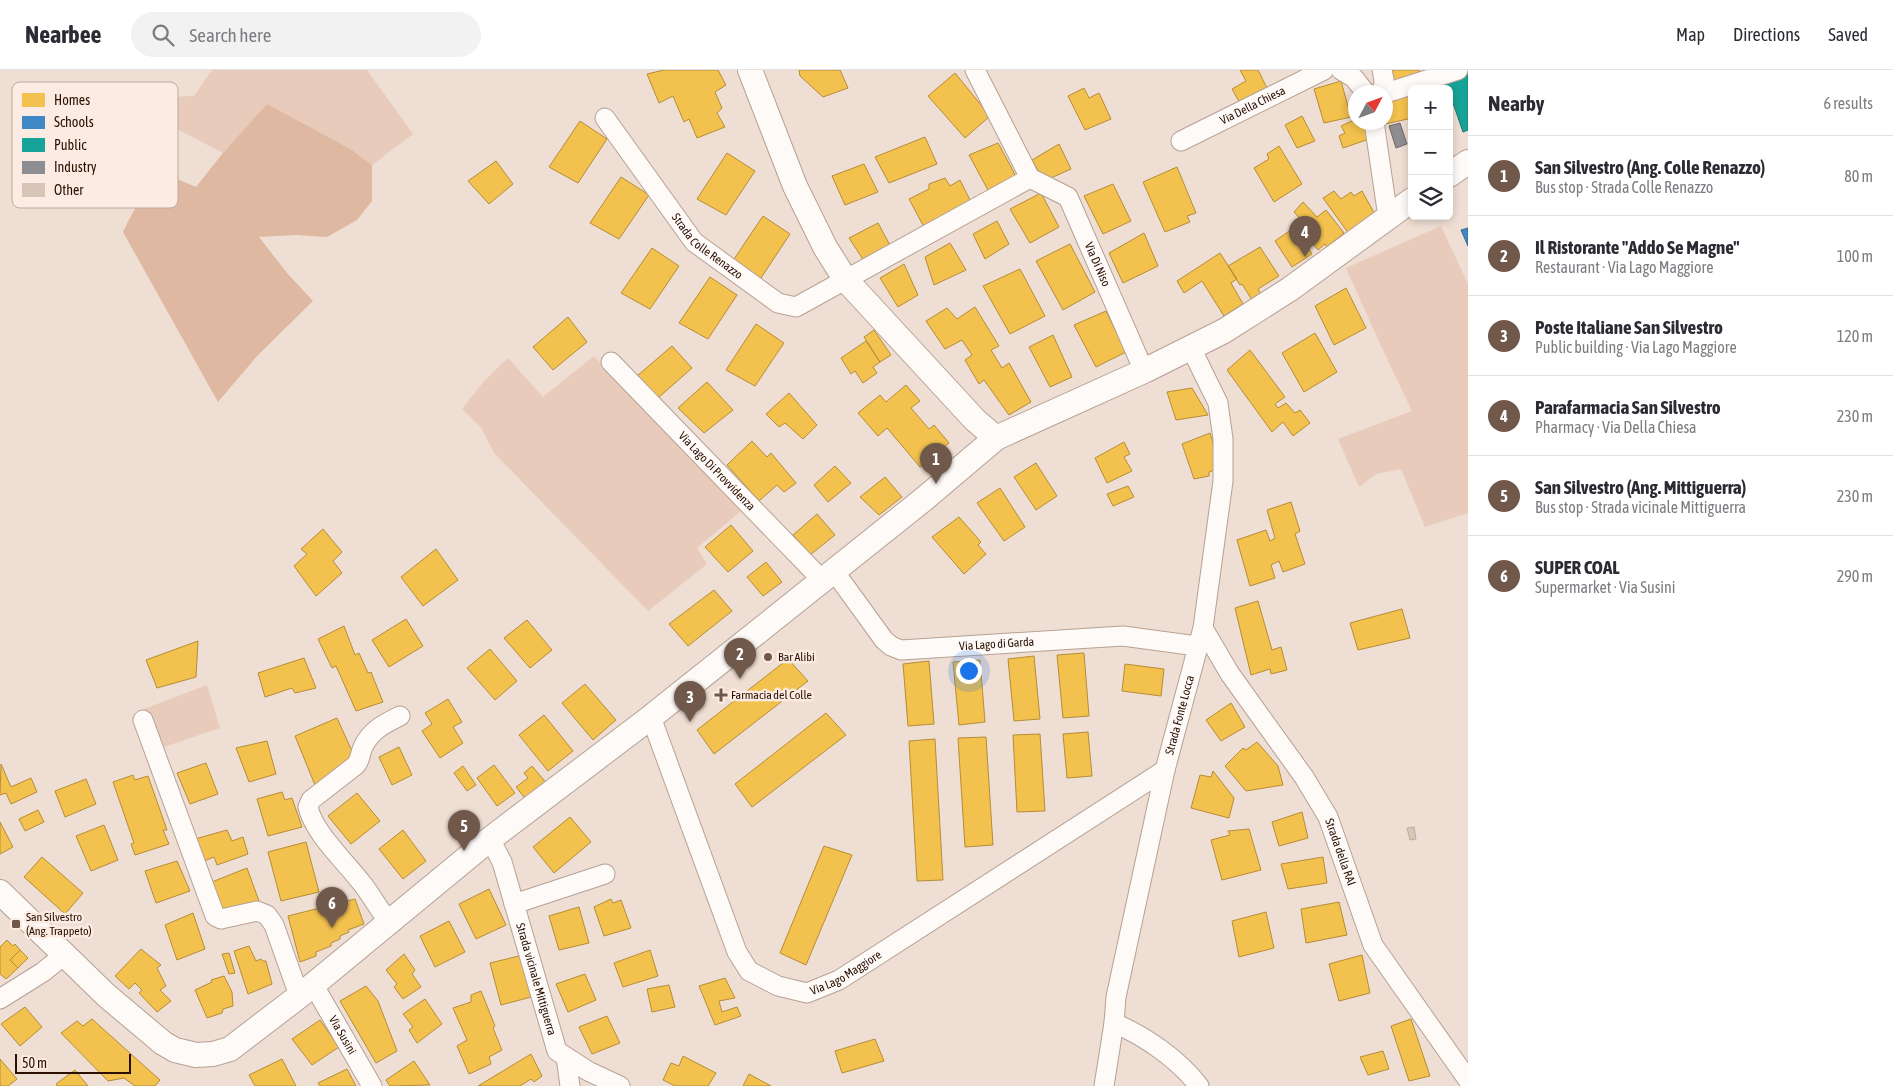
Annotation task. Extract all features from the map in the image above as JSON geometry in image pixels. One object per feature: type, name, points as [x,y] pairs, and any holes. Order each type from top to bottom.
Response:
[{"type":"street","points":[[750,70],[795,186],[825,247],[845,279],[975,420],[996,438]]},
{"type":"street","points":[[845,279],[1030,178],[975,70]]},
{"type":"street","name":"Via Della Chiesa","points":[[1181,141],[1324,70]]},
{"type":"street","points":[[1341,70],[1354,78],[1360,85]]},
{"type":"street","points":[[1382,70],[1384,85]]},
{"type":"street","points":[[1393,90],[1458,70]]},
{"type":"street","name":"Strada Colle Renazzo","points":[[605,118],[694,242],[778,303],[796,307],[845,279]]},
{"type":"street","points":[[1375,130],[1388,217]]},
{"type":"street","points":[[1453,172],[1468,162]]},
{"type":"street","name":"Via Di Niso","points":[[1030,178],[1068,197],[1144,370]]},
{"type":"street","points":[[0,892],[107,996],[153,1036],[176,1050],[188,1054],[204,1056],[230,1049],[307,989],[490,839],[651,717],[828,576],[996,438],[1191,348],[1266,306],[1408,203]]},
{"type":"street","name":"Strada Fonte Locca","points":[[1104,1086],[1116,997],[1165,770],[1202,628],[1223,482],[1223,439],[1218,403],[1191,348]]},
{"type":"street","name":"Via Lago Di Provvidenza","points":[[611,362],[828,576]]},
{"type":"street","name":"Via Lago di Garda","points":[[828,576],[884,640],[891,646],[901,650],[1123,636],[1196,646]]},
{"type":"street","name":"Strada della RAI","points":[[1202,628],[1230,674],[1304,778],[1328,817],[1373,945],[1468,1080]]},
{"type":"street","points":[[388,922],[365,887],[334,850],[310,816],[308,807],[311,800],[356,765],[360,760],[362,748],[377,727],[400,716]]},
{"type":"street","name":"Via Lago Maggiore","points":[[651,717],[737,952],[749,971],[778,986],[808,993],[839,980],[1165,770]]},
{"type":"street","name":"Via Susini","points":[[143,720],[215,916],[221,919],[257,911],[267,915],[274,925],[296,987],[307,989],[372,1086]]},
{"type":"street","name":"Strada vicinale Mittiguerra","points":[[490,839],[502,862],[557,1052],[588,1071],[620,1086]]},
{"type":"street","points":[[514,904],[605,874]]},
{"type":"street","points":[[0,1000],[43,972],[64,955]]},
{"type":"street","points":[[1114,1023],[1135,1032],[1188,1071],[1199,1086]]},
{"type":"street","points":[[566,1057],[570,1086]]},
{"type":"shaded area","points":[[212,70],[367,70],[413,134],[372,165],[352,150],[267,105],[223,153],[178,130],[178,97],[194,96]]},
{"type":"shaded area","points":[[267,104],[352,150],[372,165],[372,201],[357,220],[327,237],[295,235],[259,237],[287,273],[313,301],[257,356],[218,402],[123,232],[136,208],[178,208],[178,179],[196,187],[223,153]]},
{"type":"shaded area","points":[[1441,226],[1468,284],[1468,513],[1425,527],[1401,469],[1376,474],[1359,487],[1338,439],[1412,411],[1346,268]]},
{"type":"shaded area","points":[[594,356],[741,511],[697,548],[707,564],[648,611],[494,453],[482,429],[462,409],[484,381],[508,358],[543,397]]},
{"type":"shaded area","points":[[207,685],[220,728],[158,749],[144,709]]},
{"type":"building: Homes","points":[[664,70],[718,70],[726,85],[715,92],[722,108],[717,113],[725,127],[697,138],[689,119],[684,122],[673,96],[659,103],[647,74]]},
{"type":"building: Homes","points":[[799,70],[840,70],[848,88],[823,97],[800,76]]},
{"type":"building: Homes","points":[[1240,70],[1258,70],[1268,90],[1241,105],[1232,89],[1246,81]]},
{"type":"building: Homes","points":[[1389,70],[1419,70],[1421,78],[1395,87]]},
{"type":"building: Homes","points":[[955,73],[990,116],[965,138],[928,96]]},
{"type":"building: Homes","points":[[1341,81],[1348,106],[1348,118],[1324,123],[1314,89]]},
{"type":"building: Homes","points":[[1084,88],[1089,98],[1099,93],[1111,119],[1085,130],[1068,96]]},
{"type":"building: Homes","points":[[1408,90],[1408,119],[1393,122],[1393,94]]},
{"type":"building: Homes","points":[[1302,116],[1315,141],[1297,148],[1285,125]]},
{"type":"building: Homes","points":[[580,121],[607,139],[578,183],[549,167]]},
{"type":"building: Homes","points":[[1348,123],[1348,130],[1370,130],[1372,138],[1343,148],[1339,136],[1345,133],[1341,126]]},
{"type":"building: Homes","points":[[925,137],[937,164],[889,183],[875,157]]},
{"type":"building: Homes","points":[[998,143],[1017,178],[989,192],[969,155]]},
{"type":"building: Homes","points":[[1059,144],[1071,169],[1044,181],[1032,160]]},
{"type":"building: Homes","points":[[1279,146],[1302,184],[1274,202],[1254,168],[1269,159],[1267,154]]},
{"type":"building: Homes","points":[[727,153],[755,171],[726,215],[697,199]]},
{"type":"building: Homes","points":[[496,161],[513,184],[489,204],[468,181]]},
{"type":"building: Homes","points":[[864,164],[878,192],[845,205],[832,176]]},
{"type":"building: Homes","points":[[1177,167],[1196,213],[1187,216],[1190,222],[1165,232],[1143,182]]},
{"type":"building: Homes","points":[[621,177],[649,195],[619,239],[590,223]]},
{"type":"building: Homes","points":[[945,178],[950,186],[960,180],[972,204],[924,227],[909,199],[929,189],[929,184]]},
{"type":"building: Homes","points":[[1113,184],[1131,221],[1103,234],[1084,196]]},
{"type":"building: Homes","points":[[1334,191],[1341,199],[1351,192],[1354,196],[1362,191],[1377,218],[1349,234],[1323,198]]},
{"type":"building: Homes","points":[[1041,193],[1059,227],[1030,243],[1010,209]]},
{"type":"building: Homes","points":[[1303,202],[1317,217],[1326,210],[1344,233],[1327,247],[1325,244],[1318,250],[1310,240],[1316,235],[1294,212]]},
{"type":"building: Homes","points":[[763,216],[790,234],[761,278],[732,262]]},
{"type":"building: Homes","points":[[997,221],[1009,244],[985,259],[973,234]]},
{"type":"building: Homes","points":[[878,223],[891,247],[864,261],[849,238]]},
{"type":"building: Homes","points":[[1295,227],[1312,254],[1292,267],[1275,241]]},
{"type":"building: Homes","points":[[1144,233],[1158,266],[1123,283],[1109,253]]},
{"type":"building: Homes","points":[[950,243],[966,270],[934,285],[925,257]]},
{"type":"building: Homes","points":[[1070,244],[1095,292],[1063,310],[1036,261]]},
{"type":"building: Homes","points":[[1260,247],[1279,276],[1258,289],[1261,294],[1252,300],[1228,266]]},
{"type":"building: Homes","points":[[652,248],[679,266],[650,309],[621,293]]},
{"type":"building: Homes","points":[[1220,253],[1237,279],[1231,283],[1243,304],[1224,316],[1202,281],[1184,293],[1177,281]]},
{"type":"building: Homes","points":[[904,264],[918,295],[898,307],[880,278]]},
{"type":"building: Homes","points":[[1020,269],[1045,316],[1010,334],[983,286]]},
{"type":"building: Homes","points":[[710,277],[737,295],[708,339],[679,323]]},
{"type":"building: Homes","points":[[1346,288],[1366,328],[1334,345],[1315,306]]},
{"type":"building: Homes","points":[[975,307],[999,346],[991,350],[1002,368],[1009,363],[1031,402],[1009,415],[984,380],[979,384],[965,360],[972,355],[962,340],[945,349],[926,321],[947,308],[957,319]]},
{"type":"building: Homes","points":[[1106,311],[1126,352],[1096,367],[1074,325]]},
{"type":"building: Homes","points":[[568,317],[587,342],[553,370],[533,347]]},
{"type":"building: Homes","points":[[756,324],[784,343],[755,386],[726,370]]},
{"type":"building: Homes","points":[[874,330],[891,355],[880,362],[864,337]]},
{"type":"building: Homes","points":[[1315,333],[1337,372],[1304,392],[1282,353]]},
{"type":"building: Homes","points":[[1053,335],[1072,377],[1050,387],[1029,347]]},
{"type":"building: Homes","points":[[866,341],[880,362],[873,367],[877,373],[863,383],[855,371],[851,374],[841,358]]},
{"type":"building: Homes","points":[[672,346],[692,368],[658,398],[637,376]]},
{"type":"building: Homes","points":[[1250,350],[1285,397],[1275,404],[1278,408],[1286,403],[1295,413],[1300,410],[1310,423],[1293,436],[1283,422],[1272,432],[1227,370]]},
{"type":"building: Homes","points":[[707,382],[733,410],[704,433],[678,408]]},
{"type":"building: Homes","points":[[906,385],[920,401],[911,408],[929,429],[934,425],[949,443],[920,467],[887,428],[878,436],[858,413],[880,395],[886,402]]},
{"type":"building: Homes","points":[[1192,388],[1208,415],[1176,420],[1167,392]]},
{"type":"building: Homes","points":[[789,393],[817,425],[803,439],[785,423],[779,427],[766,414]]},
{"type":"building: Homes","points":[[1210,433],[1220,468],[1209,472],[1209,476],[1194,479],[1182,444]]},
{"type":"building: Homes","points":[[752,441],[767,457],[771,453],[796,483],[784,492],[777,485],[759,501],[727,465]]},
{"type":"building: Homes","points":[[1124,442],[1130,454],[1124,457],[1132,471],[1107,483],[1095,458]]},
{"type":"building: Homes","points":[[1036,463],[1057,496],[1036,510],[1014,477]]},
{"type":"building: Homes","points":[[835,466],[851,483],[828,502],[814,485]]},
{"type":"building: Homes","points":[[885,477],[902,497],[879,515],[860,497]]},
{"type":"building: Homes","points":[[1128,486],[1134,497],[1113,506],[1107,494]]},
{"type":"building: Homes","points":[[1000,488],[1025,527],[1004,541],[977,503]]},
{"type":"building: Homes","points":[[1291,502],[1300,531],[1295,534],[1305,564],[1283,572],[1279,561],[1271,565],[1275,578],[1250,586],[1237,540],[1266,530],[1270,541],[1275,538],[1267,510]]},
{"type":"building: Homes","points":[[817,514],[835,535],[810,555],[793,535]]},
{"type":"building: Homes","points":[[959,517],[981,542],[978,545],[986,554],[964,574],[932,537]]},
{"type":"building: Homes","points":[[731,525],[753,551],[728,572],[705,547]]},
{"type":"building: Homes","points":[[323,529],[342,552],[333,561],[342,573],[316,596],[294,566],[307,554],[301,549]]},
{"type":"building: Homes","points":[[436,549],[458,580],[423,606],[401,577]]},
{"type":"building: Homes","points":[[766,562],[782,582],[763,596],[747,577]]},
{"type":"building: Homes","points":[[714,590],[732,611],[688,646],[669,624]]},
{"type":"building: Homes","points":[[1258,601],[1272,650],[1281,647],[1287,670],[1271,674],[1270,669],[1251,675],[1235,608]]},
{"type":"building: Homes","points":[[1402,609],[1410,638],[1358,650],[1350,623]]},
{"type":"building: Homes","points":[[406,619],[423,646],[389,667],[372,640]]},
{"type":"building: Homes","points":[[527,620],[552,650],[530,668],[504,638]]},
{"type":"building: Homes","points":[[344,626],[355,655],[359,653],[368,673],[371,672],[383,702],[356,711],[336,666],[332,668],[318,639]]},
{"type":"building: Homes","points":[[198,641],[196,677],[157,688],[146,660]]},
{"type":"building: Homes","points":[[490,649],[517,681],[495,700],[467,668]]},
{"type":"building: Homes","points":[[1084,653],[1089,716],[1063,718],[1057,655]]},
{"type":"building: Homes","points":[[1034,656],[1040,719],[1014,721],[1008,659]]},
{"type":"building: Homes","points":[[304,658],[316,688],[295,693],[292,688],[265,697],[258,673]]},
{"type":"building: Homes","points":[[788,659],[808,681],[714,754],[697,730]]},
{"type":"building: Homes","points":[[980,660],[985,722],[959,725],[953,662]]},
{"type":"building: Homes","points":[[929,661],[934,724],[908,726],[903,664]]},
{"type":"building: Homes","points":[[1125,664],[1164,669],[1161,696],[1122,691]]},
{"type":"building: Homes","points":[[585,684],[616,720],[593,740],[562,703]]},
{"type":"building: Homes","points":[[448,699],[462,722],[453,727],[463,743],[440,758],[422,731],[432,724],[425,713]]},
{"type":"building: Homes","points":[[1231,703],[1245,727],[1221,741],[1206,720]]},
{"type":"building: Homes","points":[[826,713],[846,735],[752,807],[735,784]]},
{"type":"building: Homes","points":[[544,715],[573,751],[548,771],[519,735]]},
{"type":"building: Homes","points":[[337,718],[356,760],[317,790],[295,736]]},
{"type":"building: Homes","points":[[1088,732],[1092,776],[1067,778],[1063,734]]},
{"type":"building: Homes","points":[[1040,734],[1045,811],[1017,812],[1013,735]]},
{"type":"building: Homes","points":[[986,737],[993,845],[965,847],[958,738]]},
{"type":"building: Homes","points":[[935,739],[943,880],[917,881],[909,741]]},
{"type":"building: Homes","points":[[267,741],[276,774],[249,782],[236,748]]},
{"type":"building: Homes","points":[[1257,742],[1278,766],[1283,785],[1246,791],[1225,766],[1243,748],[1246,750]]},
{"type":"building: Homes","points":[[399,747],[412,775],[392,785],[379,757]]},
{"type":"building: Homes","points":[[206,763],[218,794],[190,804],[177,773]]},
{"type":"building: Homes","points":[[1,764],[11,787],[31,778],[37,792],[11,804],[6,793],[0,795]]},
{"type":"building: Homes","points":[[494,765],[515,793],[497,806],[477,778]]},
{"type":"building: Homes","points":[[463,766],[476,785],[467,791],[454,773]]},
{"type":"building: Homes","points":[[532,766],[548,785],[528,802],[516,787],[528,778],[524,773]]},
{"type":"building: Homes","points":[[1213,771],[1234,798],[1229,818],[1191,808],[1200,775],[1211,777]]},
{"type":"building: Homes","points":[[133,775],[135,780],[148,776],[167,830],[163,830],[169,844],[135,855],[131,844],[134,843],[113,782]]},
{"type":"building: Homes","points":[[86,779],[96,804],[65,817],[55,791]]},
{"type":"building: Homes","points":[[282,792],[285,800],[292,798],[302,827],[268,836],[257,799]]},
{"type":"building: Homes","points":[[357,793],[380,821],[351,844],[328,816]]},
{"type":"building: Homes","points":[[38,810],[44,822],[25,831],[19,819]]},
{"type":"building: Homes","points":[[1302,812],[1308,838],[1279,846],[1272,822]]},
{"type":"building: Homes","points":[[570,817],[591,842],[554,873],[533,847]]},
{"type":"building: Homes","points":[[0,822],[13,847],[0,854]]},
{"type":"building: Homes","points":[[104,825],[118,860],[91,871],[76,836]]},
{"type":"building: Homes","points":[[1249,829],[1261,870],[1222,880],[1211,840],[1230,835],[1228,831]]},
{"type":"building: Homes","points":[[227,830],[232,841],[243,837],[248,854],[217,865],[214,857],[204,861],[195,839]]},
{"type":"building: Homes","points":[[403,830],[426,861],[403,879],[379,849]]},
{"type":"building: Homes","points":[[306,842],[319,892],[281,901],[268,852]]},
{"type":"building: Homes","points":[[824,846],[852,855],[806,965],[780,953]]},
{"type":"building: Homes","points":[[42,857],[83,893],[65,914],[24,877]]},
{"type":"building: Homes","points":[[1323,857],[1327,883],[1288,889],[1281,864]]},
{"type":"building: Homes","points":[[177,861],[190,891],[156,903],[145,871]]},
{"type":"building: Homes","points":[[247,868],[259,901],[223,913],[212,882]]},
{"type":"building: Homes","points":[[489,889],[506,925],[476,939],[459,904]]},
{"type":"building: Homes","points":[[355,899],[364,924],[348,930],[349,932],[340,936],[340,939],[331,943],[331,946],[316,952],[316,956],[300,962],[288,916]]},
{"type":"building: Homes","points":[[611,899],[613,903],[621,900],[631,928],[604,936],[594,907]]},
{"type":"building: Homes","points":[[1339,902],[1347,935],[1306,943],[1301,909]]},
{"type":"building: Homes","points":[[579,907],[589,943],[559,950],[549,916]]},
{"type":"building: Homes","points":[[1266,912],[1274,948],[1239,957],[1232,921]]},
{"type":"building: Homes","points":[[193,913],[205,949],[177,960],[165,925]]},
{"type":"building: Homes","points":[[449,921],[465,952],[435,967],[420,936]]},
{"type":"building: Homes","points":[[7,940],[13,946],[15,944],[20,950],[10,960],[18,968],[6,979],[0,974],[0,947]]},
{"type":"building: Homes","points":[[249,946],[256,961],[261,959],[266,961],[272,984],[248,994],[234,951]]},
{"type":"building: Homes","points":[[141,949],[161,965],[157,968],[166,986],[160,990],[171,1001],[157,1012],[139,993],[142,990],[135,983],[129,989],[115,976]]},
{"type":"building: Homes","points":[[20,950],[28,958],[18,968],[10,960]]},
{"type":"building: Homes","points":[[650,950],[658,976],[623,987],[614,963]]},
{"type":"building: Homes","points":[[229,953],[235,973],[229,974],[222,954]]},
{"type":"building: Homes","points":[[404,954],[415,970],[412,974],[421,987],[403,999],[394,987],[397,984],[386,970]]},
{"type":"building: Homes","points":[[523,955],[535,996],[501,1005],[490,963]]},
{"type":"building: Homes","points":[[1362,955],[1370,993],[1339,1001],[1329,964]]},
{"type":"building: Homes","points":[[585,974],[596,1000],[568,1012],[556,984]]},
{"type":"building: Homes","points":[[224,976],[232,992],[233,1006],[223,1009],[222,1013],[207,1018],[195,990],[212,982],[211,980]]},
{"type":"building: Homes","points":[[725,978],[735,998],[719,1001],[722,1012],[737,1007],[741,1016],[715,1025],[699,986]]},
{"type":"building: Homes","points":[[669,985],[675,1007],[652,1012],[647,989]]},
{"type":"building: Homes","points":[[366,986],[378,1001],[397,1051],[376,1063],[340,1001]]},
{"type":"building: Homes","points":[[481,991],[502,1050],[489,1057],[491,1064],[469,1074],[457,1046],[467,1040],[453,1008],[471,1002],[471,995]]},
{"type":"building: Homes","points":[[425,999],[442,1024],[417,1043],[409,1030],[413,1027],[403,1014]]},
{"type":"building: Homes","points":[[25,1007],[42,1027],[20,1046],[1,1024]]},
{"type":"building: Homes","points":[[607,1016],[620,1043],[592,1054],[579,1027]]},
{"type":"building: Homes","points":[[92,1019],[160,1080],[155,1086],[135,1086],[124,1078],[108,1081],[61,1033],[77,1021],[83,1026]]},
{"type":"building: Homes","points":[[1411,1019],[1430,1076],[1409,1081],[1391,1026]]},
{"type":"building: Homes","points":[[320,1020],[339,1047],[312,1065],[292,1039]]},
{"type":"building: Homes","points":[[875,1039],[884,1061],[842,1073],[835,1051]]},
{"type":"building: Homes","points":[[1383,1051],[1389,1069],[1368,1075],[1360,1057]]},
{"type":"building: Homes","points":[[531,1054],[542,1076],[534,1082],[531,1079],[520,1086],[478,1086]]},
{"type":"building: Homes","points":[[683,1056],[716,1073],[708,1086],[675,1086],[663,1080],[671,1063],[679,1066]]},
{"type":"building: Homes","points":[[0,1059],[17,1079],[8,1086],[0,1086]]},
{"type":"building: Homes","points":[[282,1059],[296,1086],[255,1086],[249,1075]]},
{"type":"building: Homes","points":[[414,1061],[430,1085],[390,1086],[386,1080]]},
{"type":"building: Homes","points":[[347,1069],[356,1086],[320,1086],[318,1083]]},
{"type":"building: Homes","points":[[75,1070],[88,1086],[57,1086],[56,1084]]},
{"type":"building: Homes","points":[[749,1074],[771,1086],[743,1086]]},
{"type":"building: Schools","points":[[1468,228],[1468,246],[1461,230]]},
{"type":"building: Public","points":[[1468,70],[1468,130],[1463,132],[1453,103],[1453,85],[1440,85],[1439,81]]},
{"type":"building: Industry","points":[[1400,123],[1407,144],[1396,148],[1390,130],[1393,130],[1393,125]]},
{"type":"building: Other","points":[[1414,827],[1416,839],[1410,840],[1407,828]]},
{"type":"place","name":"Parafarmacia San Silvestro","points":[[1305,257]]},
{"type":"place","name":"San Silvestro (Ang. Colle Renazzo)","points":[[936,484]]},
{"type":"place","name":"Bar Alibi","points":[[768,657]]},
{"type":"place","name":"Il Ristorante \"Addo Se Magne\"","points":[[740,679]]},
{"type":"place","name":"Farmacia del Colle","points":[[721,695]]},
{"type":"place","name":"Poste Italiane San Silvestro","points":[[690,722]]},
{"type":"place","name":"San Silvestro (Ang. Mittiguerra)","points":[[464,851]]},
{"type":"place","name":"San Silvestro (Ang. Trappeto)","points":[[16,924]]},
{"type":"place","name":"SUPER COAL","points":[[332,928]]}]
